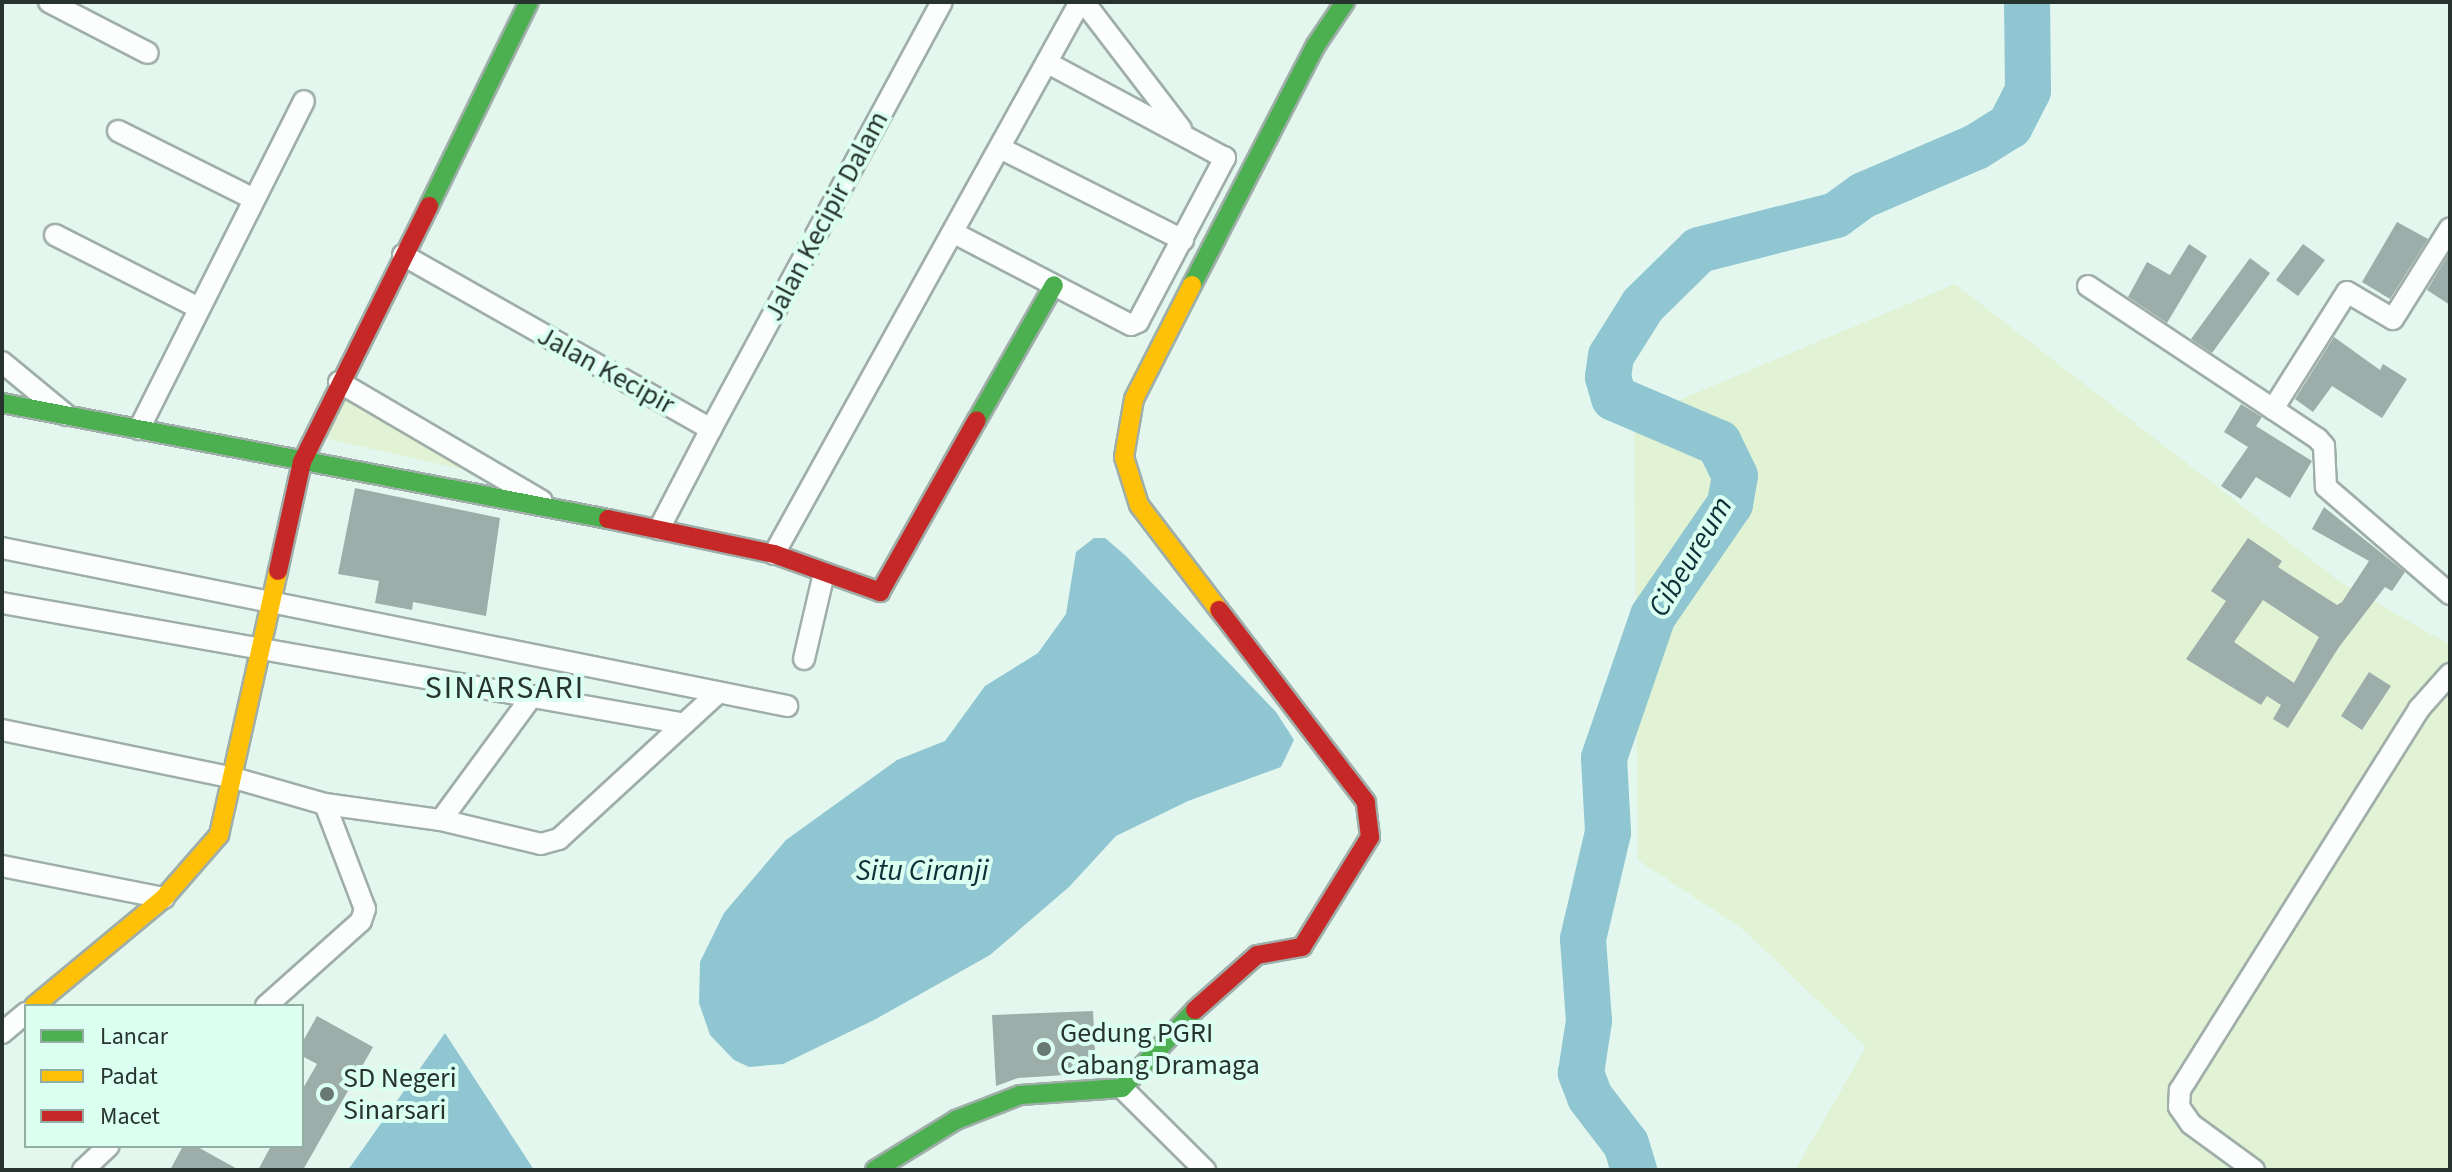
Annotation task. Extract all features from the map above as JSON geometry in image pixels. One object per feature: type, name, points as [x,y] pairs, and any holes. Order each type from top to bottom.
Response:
[{"type":"street","points":[[49,2],[148,53]]},
{"type":"street","points":[[36,1004],[164,898],[219,835],[234,778],[267,600],[302,462],[529,2]]},
{"type":"street","name":"Jalan Kecipir Dalam","points":[[711,429],[942,2]]},
{"type":"street","points":[[774,554],[1082,2],[1185,135]]},
{"type":"street","points":[[875,1170],[956,1120],[1020,1095],[1122,1088],[1175,1027],[1257,955],[1302,947],[1370,837],[1366,802],[1139,505],[1124,457],[1134,399],[1316,45],[1345,2]]},
{"type":"street","points":[[954,233],[1135,324],[1183,240],[1225,158],[1048,63]]},
{"type":"street","points":[[139,429],[304,101]]},
{"type":"street","points":[[118,131],[254,199]]},
{"type":"street","points":[[1000,148],[1183,240]]},
{"type":"street","points":[[2273,409],[2347,292],[2393,319],[2450,228]]},
{"type":"street","points":[[55,235],[199,308]]},
{"type":"street","name":"Jalan Kecipir","points":[[403,255],[711,429]]},
{"type":"street","points":[[2,403],[659,529],[774,554],[876,591],[886,588],[1054,285]]},
{"type":"street","points":[[2088,286],[2324,446],[2326,487],[2450,594]]},
{"type":"street","points":[[2,362],[66,415]]},
{"type":"street","points":[[339,382],[554,508]]},
{"type":"street","points":[[659,529],[711,429]]},
{"type":"street","points":[[2,548],[787,706]]},
{"type":"street","points":[[804,659],[824,573]]},
{"type":"street","points":[[2,603],[680,723]]},
{"type":"street","points":[[2271,1170],[2251,1166],[2191,1124],[2179,1107],[2180,1090],[2419,709],[2450,674]]},
{"type":"street","points":[[2,730],[234,778],[325,804],[441,820],[550,843],[680,723],[719,692]]},
{"type":"street","points":[[441,820],[532,696]]},
{"type":"street","points":[[268,1004],[361,921],[365,909],[325,804]]},
{"type":"street","points":[[4,868],[164,898]]},
{"type":"street","points":[[2,1033],[24,1015]]},
{"type":"street","points":[[1122,1088],[1205,1170]]},
{"type":"street","points":[[83,1170],[107,1148]]},
{"type":"green space","points":[[1955,284],[2339,581],[2450,645],[2450,1170],[1795,1170],[1866,1047],[1745,931],[1638,860],[1634,419]]},
{"type":"green space","points":[[343,389],[470,471],[319,437]]},
{"type":"water","name":"Situ Ciranji","points":[[1094,538],[1105,538],[1126,556],[1276,712],[1294,740],[1281,767],[1188,801],[1116,836],[1069,887],[990,955],[874,1020],[783,1064],[749,1067],[734,1060],[710,1035],[699,1003],[700,962],[724,913],[786,840],[897,760],[945,741],[985,686],[1038,653],[1066,614],[1076,552]]},
{"type":"water","points":[[445,1033],[534,1170],[348,1170]]},
{"type":"building","points":[[2397,222],[2428,239],[2390,299],[2362,282]]},
{"type":"building","points":[[2189,244],[2207,256],[2167,323],[2128,297],[2147,262],[2170,275]]},
{"type":"building","points":[[2303,244],[2325,260],[2298,296],[2276,280]]},
{"type":"building","points":[[2450,252],[2450,305],[2427,290]]},
{"type":"building","points":[[2250,258],[2270,273],[2212,353],[2191,339]]},
{"type":"building","points":[[2334,337],[2380,370],[2383,364],[2407,379],[2382,418],[2332,386],[2313,412],[2295,399]]},
{"type":"building","points":[[2241,404],[2262,417],[2256,426],[2312,461],[2290,498],[2256,477],[2241,499],[2221,486],[2248,447],[2224,432]]},
{"type":"building","points":[[355,488],[500,518],[486,616],[413,602],[412,610],[375,603],[379,581],[338,574]]},
{"type":"building","points":[[2324,507],[2405,572],[2392,591],[2385,587],[2339,647],[2288,728],[2273,719],[2281,705],[2267,696],[2261,705],[2186,659],[2226,601],[2211,591],[2248,538],[2282,561],[2278,567],[2337,605],[2342,602],[2369,561],[2312,529]],"holes":[[[2263,600],[2319,637],[2294,683],[2234,642]]]},
{"type":"building","points":[[2369,672],[2391,686],[2362,730],[2341,716]]},
{"type":"building","name":"Gedung PGRI Cabang Dramaga","points":[[1093,1011],[1096,1073],[1018,1078],[996,1086],[992,1015]]},
{"type":"building","points":[[317,1016],[373,1047],[303,1170],[258,1170],[270,1148],[304,1148],[304,1087],[317,1064],[304,1057],[304,1039]]},
{"type":"building","points":[[182,1148],[200,1148],[239,1170],[170,1170]]},
{"type":"waterway","name":"Cibeureum","points":[[1634,1170],[1626,1144],[1590,1097],[1581,1073],[1589,1021],[1583,939],[1608,832],[1604,758],[1653,616],[1730,504],[1735,476],[1719,443],[1614,398],[1608,377],[1611,356],[1643,305],[1699,250],[1836,215],[1864,195],[1976,147],[2010,126],[2028,91],[2027,2]]},
{"type":"traffic: fast","points":[[429,206],[529,2]]},
{"type":"traffic: fast","points":[[1192,285],[1316,45],[1345,2]]},
{"type":"traffic: fast","points":[[977,420],[1054,285]]},
{"type":"traffic: fast","points":[[2,403],[608,519]]},
{"type":"traffic: fast","points":[[875,1170],[956,1120],[1020,1095],[1122,1088],[1195,1010]]},
{"type":"traffic: slow","points":[[1192,285],[1134,399],[1124,457],[1139,505],[1219,610]]},
{"type":"traffic: slow","points":[[36,1004],[164,898],[219,835],[278,571]]},
{"type":"traffic: jam","points":[[278,571],[302,462],[429,206]]},
{"type":"traffic: jam","points":[[608,519],[774,554],[880,592],[977,420]]},
{"type":"traffic: jam","points":[[1195,1010],[1257,955],[1302,947],[1370,837],[1366,802],[1219,610]]},
{"type":"place","name":"Gedung PGRI Cabang Dramaga","points":[[1044,1049]]},
{"type":"place","name":"SD Negeri Sinarsari","points":[[327,1094]]},
{"type":"district","name":"SINARSARI","points":[[505,688]]}]
